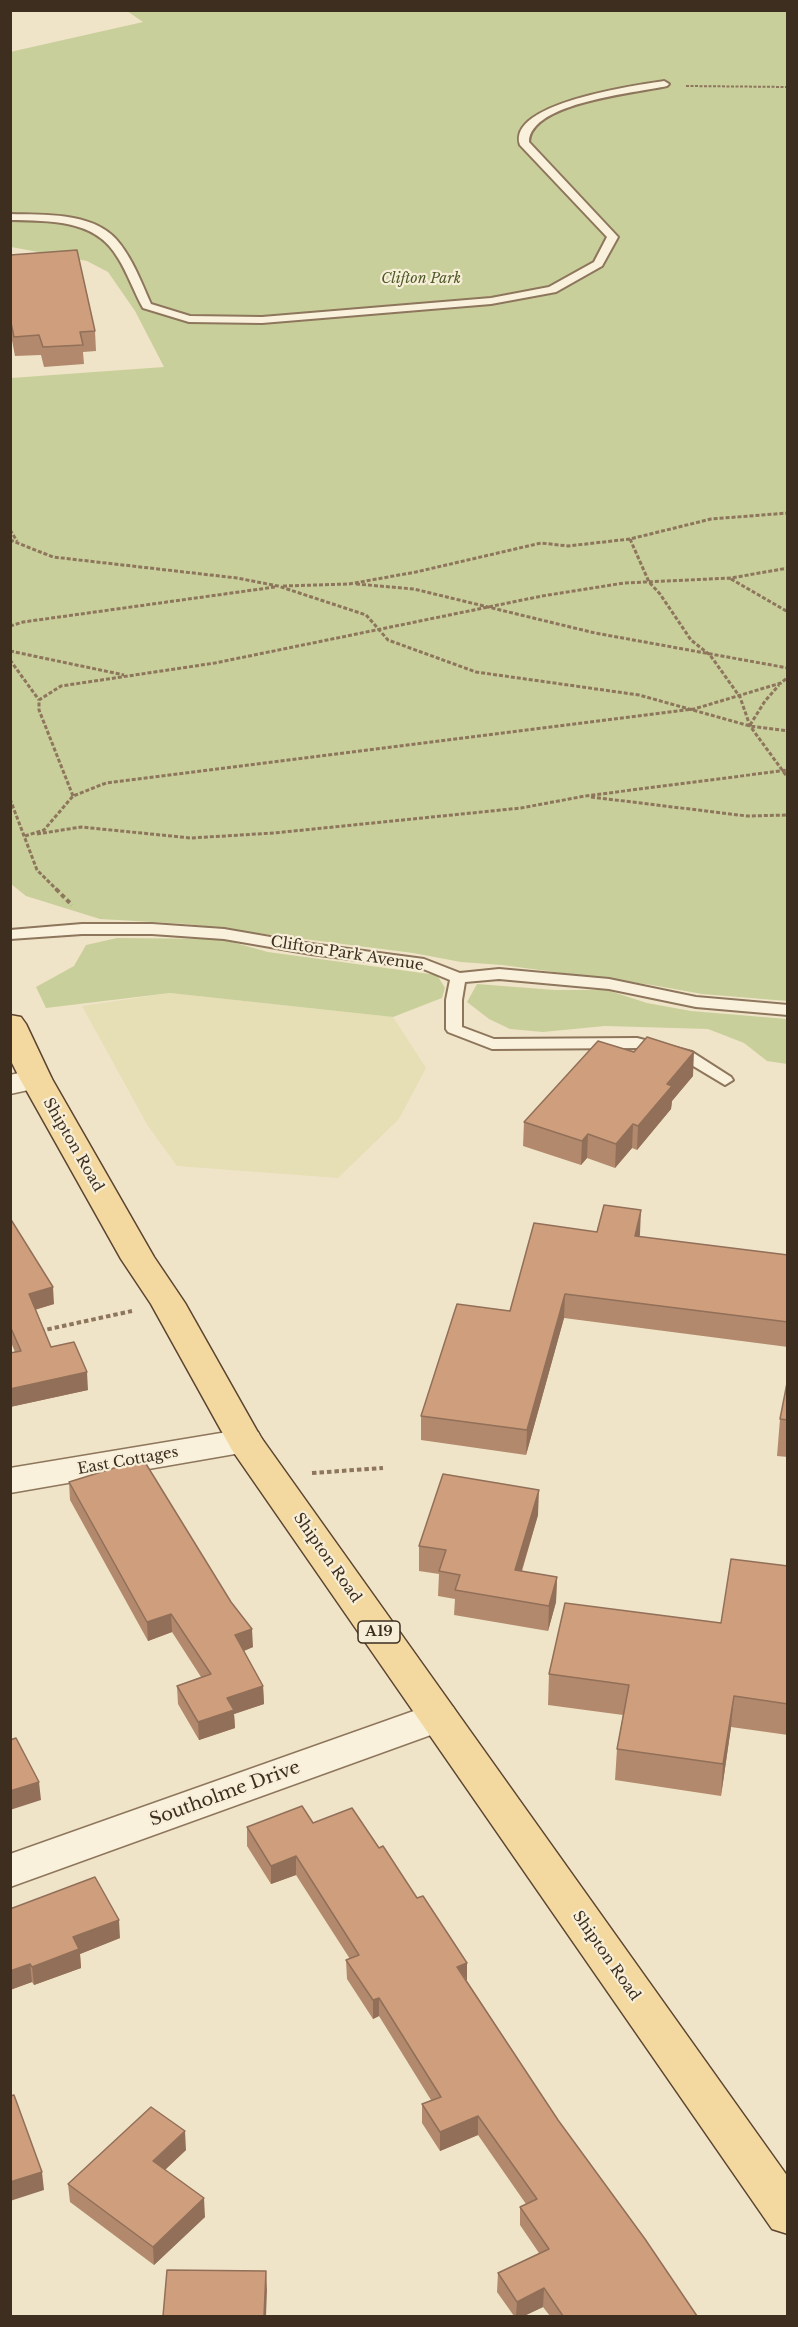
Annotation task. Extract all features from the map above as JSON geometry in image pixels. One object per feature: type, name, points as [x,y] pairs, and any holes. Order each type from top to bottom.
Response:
[{"type":"main road","name":"Shipton Road","points":[[10,1024],[23,1082],[168,1303],[245,1441],[788,2215]]},
{"type":"street","name":"East Cottages","points":[[10,1481],[245,1441]]},
{"type":"street","name":"Southolme Drive","points":[[10,1871],[438,1716]]},
{"type":"lane","points":[[10,217],[62,221],[89,227],[106,235],[117,249],[147,306],[189,319],[273,319],[491,301],[552,290],[598,264],[613,237],[524,143],[525,131],[537,117],[594,97],[664,84]]},
{"type":"lane","name":"Clifton Park Avenue","points":[[10,935],[82,929],[152,929],[224,934],[311,949],[424,964],[458,978],[499,974],[609,984],[696,1002],[788,1010]]},
{"type":"lane","points":[[458,978],[454,1000],[454,1029],[492,1044],[637,1043],[686,1055],[725,1080]]},
{"type":"path","points":[[664,84],[721,88],[788,87]]},
{"type":"path","points":[[350,584],[416,572],[541,543],[568,546],[630,539],[711,519],[788,513]]},
{"type":"path","points":[[10,530],[17,541]]},
{"type":"path","points":[[630,539],[649,582],[660,594],[691,640],[710,655],[740,697],[750,726],[785,770],[788,778]]},
{"type":"path","points":[[10,540],[53,557],[237,578],[278,586],[366,615],[381,629],[388,640],[476,672],[639,695],[750,726],[788,731]]},
{"type":"path","points":[[39,700],[61,686],[215,663],[543,596],[624,583],[730,578],[788,568]]},
{"type":"path","points":[[730,578],[788,612]]},
{"type":"path","points":[[10,626],[278,586],[350,584],[414,589],[595,633],[788,668]]},
{"type":"path","points":[[10,651],[128,676]]},
{"type":"path","points":[[10,660],[39,700],[39,710],[73,796]]},
{"type":"path","points":[[750,726],[765,701],[788,677]]},
{"type":"path","points":[[25,836],[44,830],[73,796],[106,783],[694,709],[781,683]]},
{"type":"path","points":[[25,836],[81,827],[191,838],[274,833],[521,808],[585,796],[785,770]]},
{"type":"path","points":[[585,796],[747,816],[788,815]]},
{"type":"path","points":[[10,799],[37,870],[75,908]]},
{"type":"path","points":[[33,1333],[168,1303]]},
{"type":"path","points":[[270,1477],[383,1468]]},
{"type":"shaded area","points":[[170,993],[393,1017],[426,1068],[399,1119],[338,1178],[177,1166],[148,1126],[82,1006]]},
{"type":"green space","name":"Clifton Park","points":[[127,11],[787,11],[787,1001],[702,994],[652,985],[502,965],[461,962],[413,953],[187,924],[100,919],[26,896],[11,884],[11,378],[164,367],[135,311],[108,272],[87,261],[11,247],[10,52],[143,22]]},
{"type":"green space","points":[[117,938],[221,939],[268,952],[437,975],[445,988],[442,998],[393,1017],[170,993],[46,1008],[36,987],[74,966],[86,945]]},
{"type":"green space","points":[[477,984],[555,990],[607,990],[647,1003],[691,1011],[787,1019],[787,1064],[767,1061],[744,1043],[708,1029],[605,1026],[543,1032],[510,1029],[489,1019],[467,1002]]},
{"type":"building","points":[[77,250],[95,331],[80,332],[83,345],[43,347],[39,335],[14,337],[10,318],[10,255]]},
{"type":"building","points":[[647,1037],[694,1052],[667,1084],[672,1086],[638,1126],[633,1124],[616,1144],[588,1134],[582,1141],[524,1122],[598,1041],[634,1052]]},
{"type":"building","points":[[604,1205],[641,1210],[635,1236],[788,1255],[788,1322],[565,1294],[527,1430],[421,1416],[457,1304],[510,1311],[534,1223],[597,1232]]},
{"type":"building","points":[[10,1218],[53,1287],[29,1294],[51,1347],[74,1342],[87,1372],[10,1389],[10,1353],[21,1351],[10,1326]]},
{"type":"building","points":[[788,1378],[788,1420],[780,1419]]},
{"type":"building","points":[[143,1459],[231,1602],[252,1629],[235,1635],[263,1686],[227,1698],[234,1710],[198,1722],[177,1686],[211,1674],[171,1614],[147,1622],[69,1482]]},
{"type":"building","points":[[443,1474],[539,1490],[515,1570],[557,1577],[549,1606],[455,1590],[460,1575],[439,1571],[446,1550],[419,1546]]},
{"type":"building","points":[[731,1559],[788,1566],[788,1704],[734,1696],[723,1764],[617,1749],[629,1685],[549,1674],[565,1603],[721,1623]]},
{"type":"building","points":[[16,1738],[39,1782],[10,1791],[10,1740]]},
{"type":"building","points":[[302,1806],[313,1823],[352,1808],[379,1848],[383,1846],[417,1898],[423,1896],[467,1963],[457,1967],[558,2120],[645,2239],[697,2316],[563,2316],[544,2288],[517,2302],[498,2273],[549,2249],[520,2207],[537,2199],[478,2116],[440,2132],[422,2104],[441,2097],[379,1998],[373,2000],[346,1960],[359,1955],[296,1856],[271,1866],[247,1827]]},
{"type":"building","points":[[95,1877],[119,1920],[73,1937],[79,1949],[32,1967],[30,1964],[10,1971],[10,1909]]},
{"type":"building","points":[[14,2095],[42,2172],[10,2182],[10,2096]]},
{"type":"building","points":[[151,2107],[185,2131],[153,2161],[204,2198],[153,2247],[68,2184]]},
{"type":"building","points":[[167,2270],[266,2271],[264,2316],[163,2316]]}]
